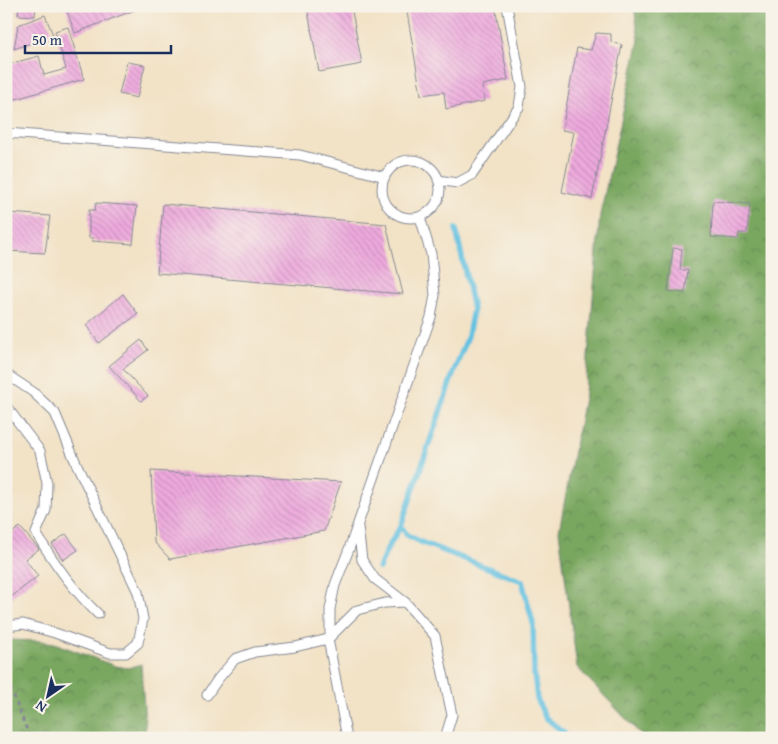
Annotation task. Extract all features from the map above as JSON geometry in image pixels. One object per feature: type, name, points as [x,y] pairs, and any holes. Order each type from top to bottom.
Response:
[{"type":"lane","points":[[438,180],[457,183],[472,176],[519,107],[522,87],[507,6]]},
{"type":"lane","points":[[6,134],[300,155],[385,177]]},
{"type":"lane","points":[[414,160],[423,164],[433,171],[438,180],[440,192],[437,202],[430,212],[420,217],[398,216],[388,208],[383,199],[382,188],[385,177],[393,166],[401,162],[414,160]]},
{"type":"lane","points":[[347,738],[329,638],[330,609],[334,585],[431,317],[435,295],[431,254],[420,217]]},
{"type":"lane","points":[[6,374],[33,392],[55,412],[80,472],[138,592],[143,619],[138,643],[126,654],[110,653],[55,633],[23,624],[6,626]]},
{"type":"lane","points":[[6,406],[40,451],[47,483],[46,510],[36,533],[52,560],[78,594],[98,614]]},
{"type":"lane","points":[[358,523],[362,560],[375,579],[405,602],[434,636],[452,715],[445,738]]},
{"type":"lane","points":[[206,695],[235,659],[254,652],[295,647],[329,638],[357,610],[385,603],[405,602]]},
{"type":"path","points":[[6,673],[30,738]]},
{"type":"green space","points":[[634,6],[772,6],[772,738],[644,738],[577,667],[559,531],[585,393],[600,215],[639,40]]},
{"type":"green space","points":[[6,640],[54,643],[115,666],[128,668],[141,664],[146,738],[6,738]]},
{"type":"building","points":[[19,6],[36,6],[35,16],[18,15]]},
{"type":"building","points":[[65,6],[145,6],[75,33]]},
{"type":"building","points":[[307,6],[351,6],[362,64],[319,72]]},
{"type":"building","points":[[406,6],[495,6],[508,80],[482,85],[485,101],[446,109],[444,92],[421,95]]},
{"type":"building","points":[[45,15],[53,35],[14,49],[18,25]]},
{"type":"building","points":[[68,27],[84,79],[6,102],[6,65],[39,56],[44,75],[66,69],[55,31]]},
{"type":"building","points":[[596,33],[611,34],[611,42],[622,45],[592,199],[562,192],[574,132],[562,130],[577,48],[591,50]]},
{"type":"building","points":[[127,62],[145,65],[137,98],[119,94]]},
{"type":"building","points":[[713,201],[750,204],[747,233],[739,233],[738,239],[711,237]]},
{"type":"building","points":[[96,203],[137,206],[133,244],[92,241],[93,238],[89,238],[89,210],[95,210]]},
{"type":"building","points":[[163,204],[386,224],[403,294],[157,273]]},
{"type":"building","points":[[8,213],[50,216],[45,253],[6,251]]},
{"type":"building","points":[[673,248],[682,249],[680,270],[688,270],[685,293],[668,291]]},
{"type":"building","points":[[123,294],[138,314],[99,343],[86,325]]},
{"type":"building","points":[[141,340],[148,350],[123,369],[148,396],[141,401],[109,366]]},
{"type":"building","points":[[151,471],[341,482],[324,531],[170,559],[154,542]]},
{"type":"building","points":[[20,527],[39,549],[25,559],[38,576],[6,601],[6,537]]},
{"type":"building","points":[[66,534],[78,550],[63,560],[52,544]]},
{"type":"waterway","points":[[379,568],[388,547],[401,526],[454,371],[468,336],[473,309],[456,229]]},
{"type":"waterway","points":[[401,526],[407,535],[423,543],[522,581],[533,623],[534,673],[537,699],[545,717],[564,733],[565,738]]}]
